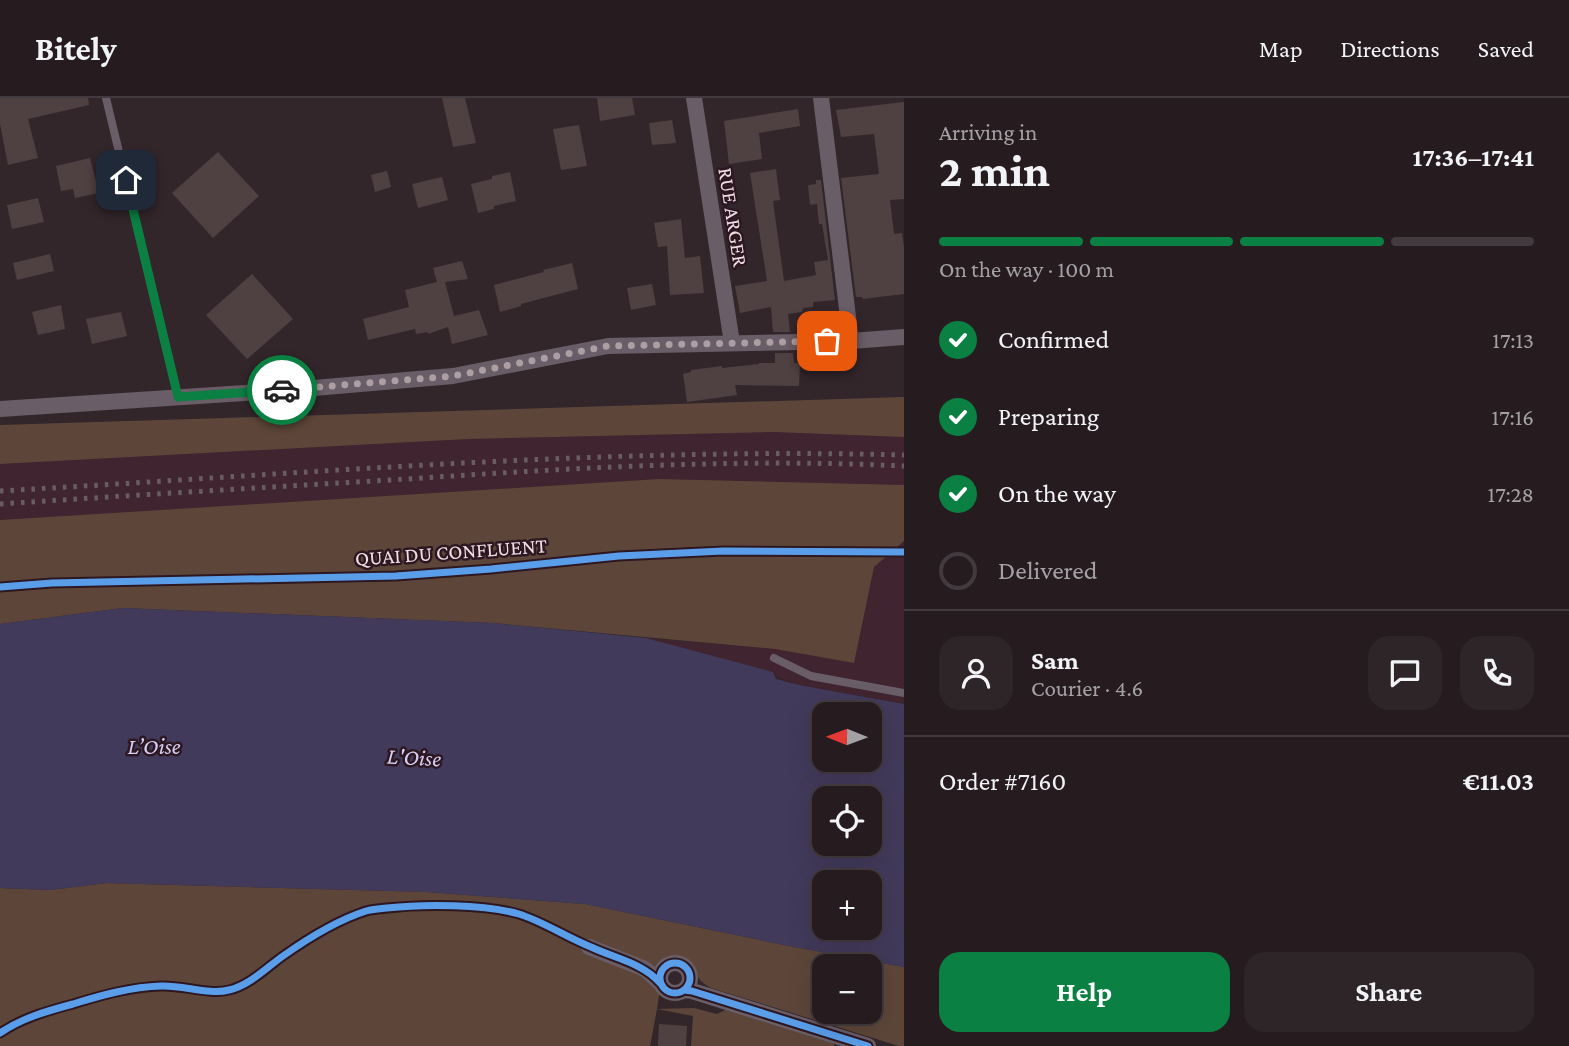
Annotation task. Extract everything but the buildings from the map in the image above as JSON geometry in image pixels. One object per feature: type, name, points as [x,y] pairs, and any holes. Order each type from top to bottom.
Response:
[{"type":"street","name":"RUE ARGER","points":[[694,98],[732,343]]},
{"type":"street","points":[[821,98],[851,341]]},
{"type":"street","points":[[0,409],[291,390],[453,376],[608,346],[851,341],[904,337]]},
{"type":"street","points":[[589,947],[661,976]]},
{"type":"street","points":[[671,963],[681,964],[688,970],[687,985],[677,994],[663,988],[661,976],[671,963]]},
{"type":"street","points":[[687,985],[692,990],[868,1046]]},
{"type":"lane","points":[[106,98],[178,397]]},
{"type":"lane","name":"QUAI DU CONFLUENT","points":[[0,587],[52,583],[396,576],[619,556],[723,551],[904,552]]},
{"type":"lane","points":[[774,659],[811,676],[904,693]]},
{"type":"shaded area","points":[[904,397],[904,437],[773,432],[468,439],[0,464],[0,425]]},
{"type":"shaded area","points":[[773,432],[904,437],[904,485],[659,479],[0,520],[0,464],[468,439]]},
{"type":"shaded area","points":[[659,479],[904,485],[904,541],[874,567],[854,663],[775,649],[493,623],[123,608],[0,624],[0,520]]},
{"type":"shaded area","points":[[904,541],[904,704],[799,685],[776,676],[773,672],[646,638],[775,649],[854,663],[874,567]]},
{"type":"shaded area","points":[[107,883],[427,892],[585,904],[833,954],[812,954],[812,1019],[711,988],[701,980],[686,960],[677,957],[665,958],[650,1046],[0,1046],[0,888],[50,890]]},
{"type":"shaded area","points":[[882,963],[904,967],[904,1046],[828,1024],[882,1024]]},
{"type":"shaded area","points":[[736,1005],[834,1036],[834,1046],[691,1046],[693,1016],[657,1009],[694,1008],[717,1014]]},
{"type":"water","name":"L’Oise","points":[[123,608],[493,623],[646,638],[773,672],[776,679],[799,685],[904,704],[904,967],[882,963],[882,954],[833,954],[585,904],[427,892],[107,883],[50,890],[0,888],[0,624]]},
{"type":"railway","points":[[0,491],[565,458],[904,455]]},
{"type":"railway","points":[[0,504],[593,468],[780,463],[904,466]]},
{"type":"cycle path","points":[[0,587],[52,583],[396,576],[619,556],[723,551],[904,552]]},
{"type":"cycle path","points":[[0,1033],[44,1012],[128,990],[169,986],[204,991],[237,988],[302,943],[355,915],[374,909],[471,907],[519,914],[637,966],[660,983]]},
{"type":"cycle path","points":[[675,963],[686,967],[690,978],[686,989],[675,993],[664,989],[660,978],[664,967],[675,963]]},
{"type":"cycle path","points":[[684,990],[868,1046]]},
{"type":"way so far","points":[[282,390],[453,376],[608,346],[827,341]]},
{"type":"route","points":[[126,180],[178,397],[282,390]]},
{"type":"water label","name":"L'Oise","points":[[414,757]]}]
